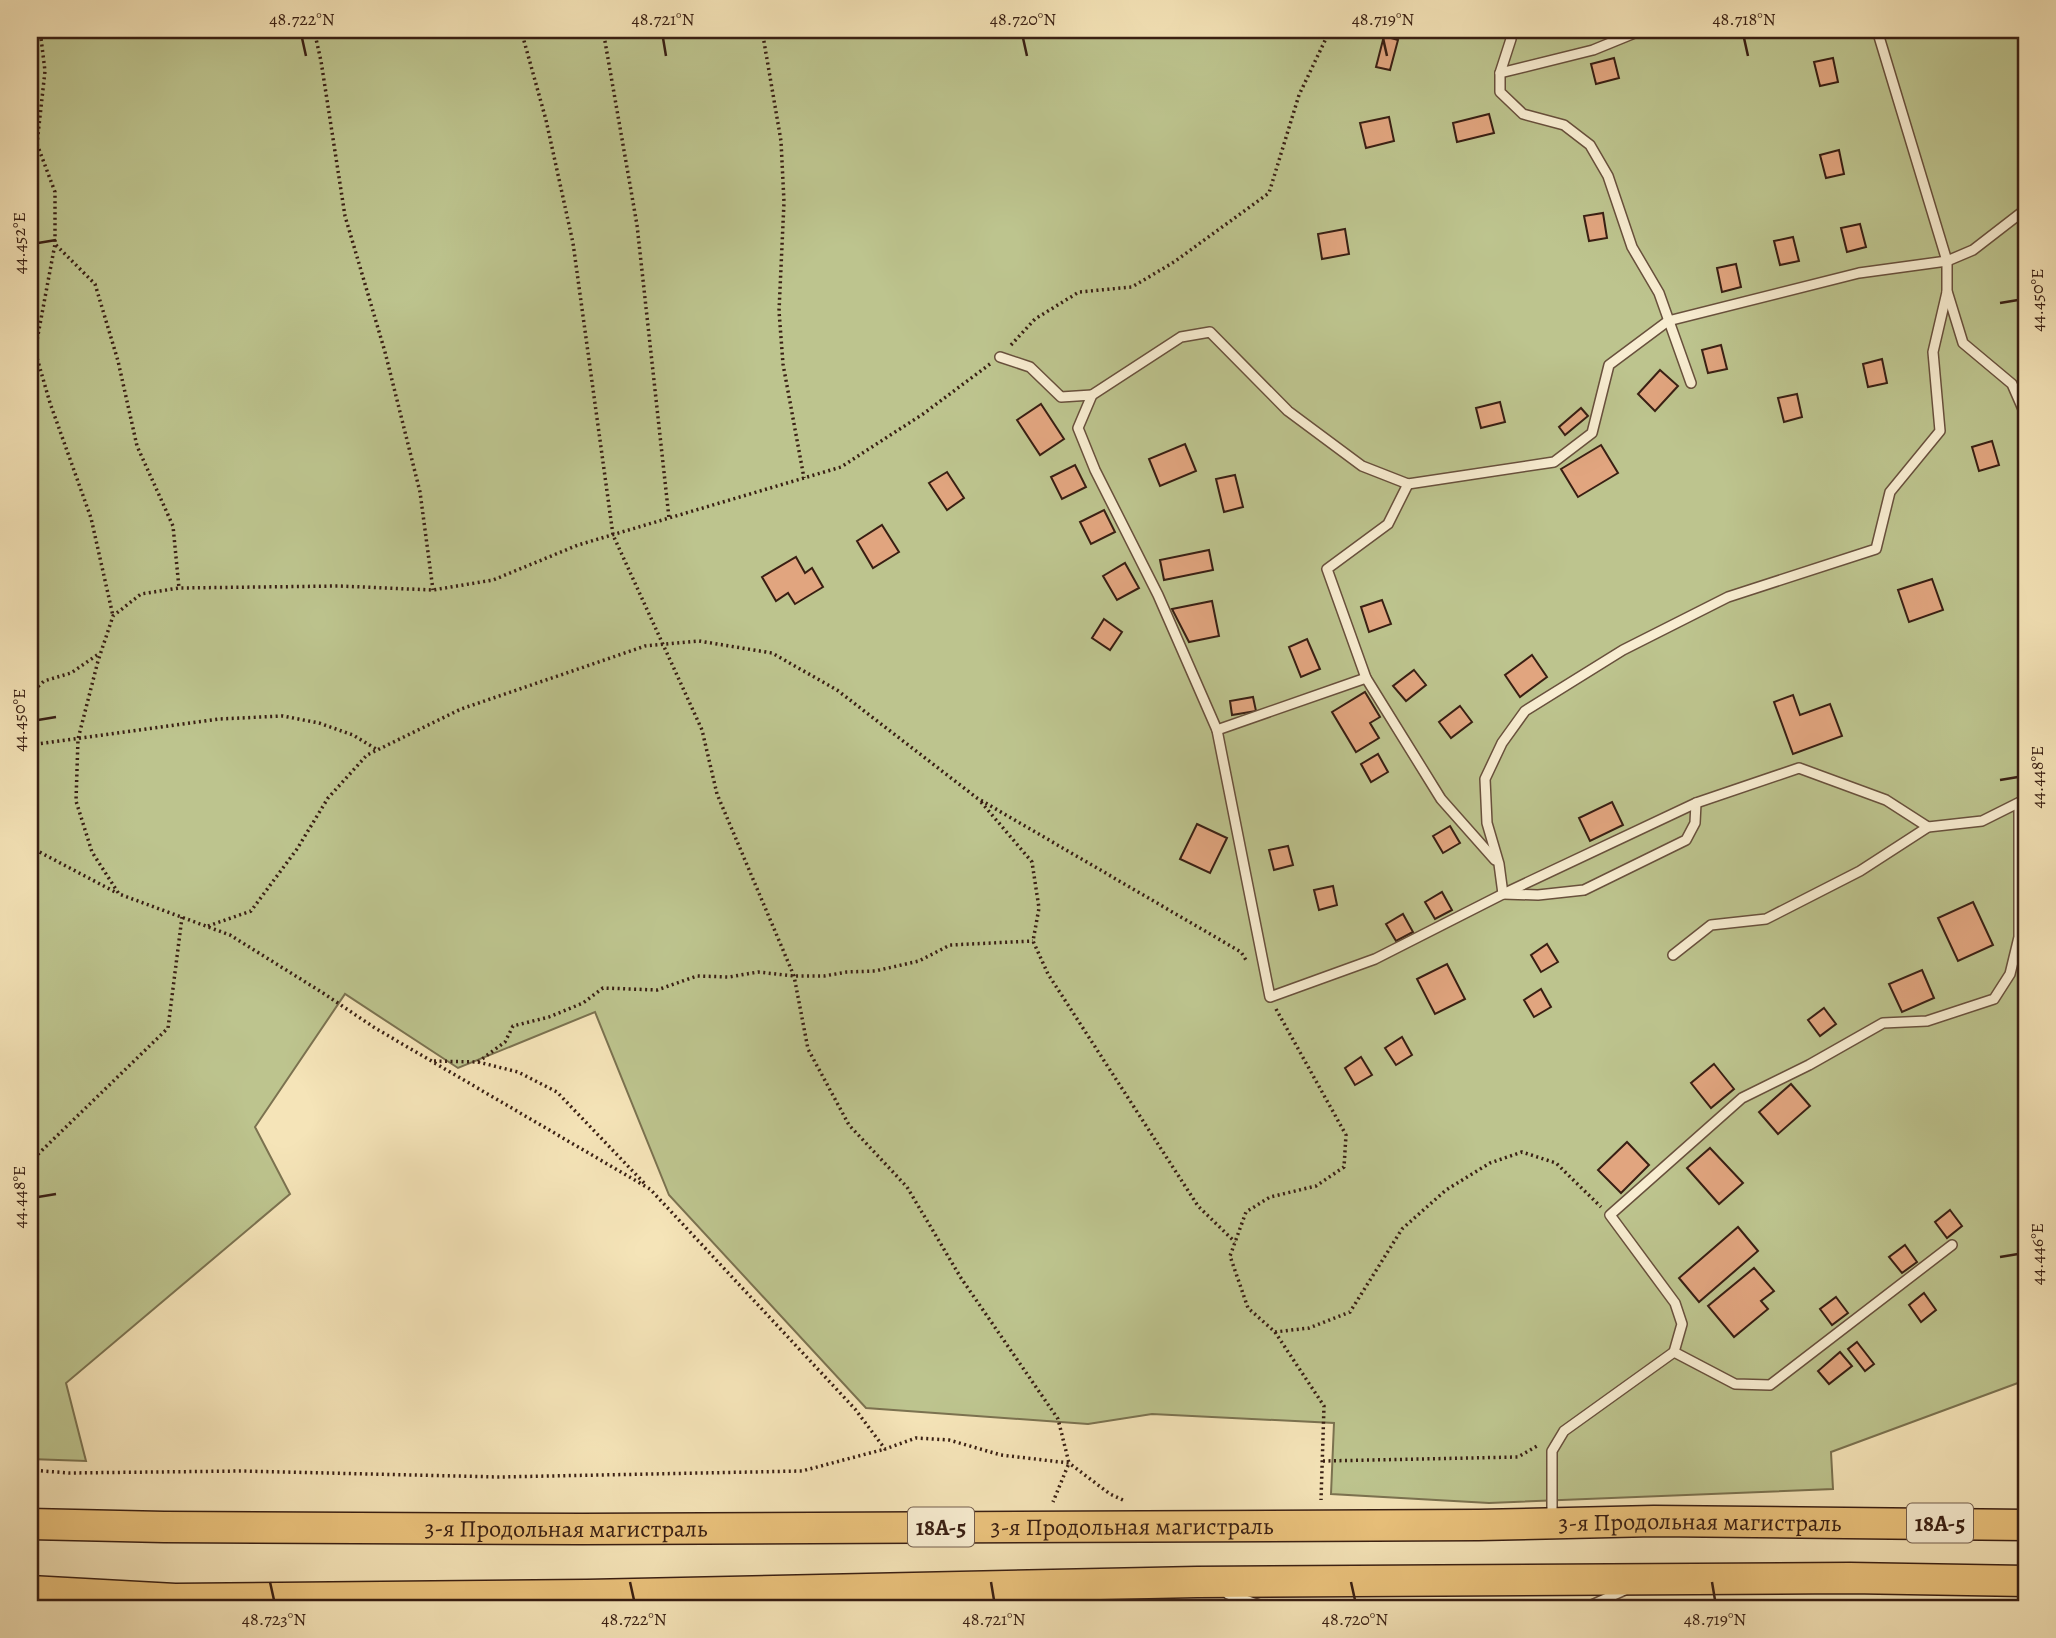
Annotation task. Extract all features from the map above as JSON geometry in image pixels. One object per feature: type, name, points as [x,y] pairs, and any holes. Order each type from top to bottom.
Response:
[{"type":"highway","name":"3-я Продольная магистраль","points":[[30,1524],[540,1529],[1853,1522],[2026,1525]]},
{"type":"highway","name":"18А-5","points":[[30,1591],[176,1599],[601,1595],[1197,1582],[1850,1578],[2026,1581]]},
{"type":"lane","points":[[1510,30],[1511,39],[1500,74],[1500,92],[1523,114],[1564,125],[1590,145],[1608,176],[1632,247],[1659,293],[1691,383]]},
{"type":"lane","points":[[1500,74],[1594,50],[1642,30]]},
{"type":"lane","points":[[1503,894],[1499,864],[1487,823],[1485,779],[1502,743],[1525,711],[1623,650],[1728,597],[1876,549],[1891,492],[1940,431],[1933,352],[1947,291],[1947,261],[1877,30]]},
{"type":"lane","points":[[1000,357],[1030,367],[1061,397],[1092,396],[1181,337],[1210,332],[1288,411],[1362,466],[1408,484],[1554,462],[1592,433],[1609,365],[1668,321],[1859,273],[1947,261],[1973,250],[2026,209]]},
{"type":"lane","points":[[1947,291],[1963,343],[2012,384],[2026,416]]},
{"type":"lane","points":[[1092,396],[1078,428],[1095,470],[1158,595],[1217,730],[1270,997],[1375,960],[1503,894],[1696,803],[1799,768],[1886,800],[1928,827]]},
{"type":"lane","points":[[1408,484],[1388,524],[1326,569],[1366,678],[1441,799],[1499,864]]},
{"type":"lane","points":[[1217,730],[1366,678]]},
{"type":"lane","points":[[1552,1523],[1552,1451],[1564,1431],[1674,1352],[1682,1324],[1675,1303],[1610,1215],[1742,1098],[1809,1065],[1883,1023],[1927,1021],[1994,999],[2010,974],[2019,937],[2023,801],[1982,821],[1928,827],[1860,871],[1766,919],[1712,925],[1673,955]]},
{"type":"lane","points":[[1503,894],[1538,895],[1584,890],[1686,840],[1695,823],[1696,803]]},
{"type":"lane","points":[[1674,1352],[1735,1384],[1770,1385],[1952,1245]]},
{"type":"lane","points":[[1585,1608],[1649,1580]]},
{"type":"lane","points":[[1197,1582],[1268,1608]]},
{"type":"path","points":[[30,177],[37,144],[45,71],[40,30]]},
{"type":"path","points":[[314,30],[345,216],[385,352],[420,492],[433,590]]},
{"type":"path","points":[[521,30],[546,120],[573,243],[613,535],[702,730],[717,794],[793,976],[808,1049],[849,1125],[908,1187],[961,1278],[1058,1419],[1069,1463],[1043,1526]]},
{"type":"path","points":[[603,30],[637,225],[669,518]]},
{"type":"path","points":[[762,30],[781,141],[784,202],[779,312],[783,364],[804,478]]},
{"type":"path","points":[[113,616],[141,594],[179,588],[339,586],[433,590],[493,580],[578,545],[841,467],[923,414],[1000,357],[1035,319],[1079,292],[1132,286],[1174,262],[1269,193],[1299,95],[1330,30]]},
{"type":"path","points":[[37,144],[55,192],[55,244],[35,351],[50,403],[91,518],[113,616],[78,739],[76,800],[92,852],[119,894]]},
{"type":"path","points":[[55,244],[95,284],[118,361],[137,446],[173,526],[179,588]]},
{"type":"path","points":[[207,927],[251,911],[297,849],[328,798],[367,755],[461,709],[645,646],[699,642],[772,653],[837,690],[977,798],[1241,952],[1248,963]]},
{"type":"path","points":[[30,694],[44,681],[71,673],[101,652]]},
{"type":"path","points":[[30,745],[219,719],[283,716],[319,723],[353,735],[377,750]]},
{"type":"path","points":[[977,798],[1032,862],[1039,908],[1033,941],[1048,974],[1198,1206],[1235,1242]]},
{"type":"path","points":[[30,847],[119,894],[230,936],[375,1028],[650,1189]]},
{"type":"path","points":[[30,1162],[168,1028],[181,917]]},
{"type":"path","points":[[478,1062],[505,1042],[513,1026],[549,1017],[583,1003],[603,988],[657,990],[696,976],[729,976],[758,972],[793,976],[875,971],[919,961],[950,945],[1033,941]]},
{"type":"path","points":[[1270,997],[1346,1135],[1345,1167],[1316,1186],[1270,1197],[1246,1212],[1230,1256],[1248,1308],[1275,1332],[1324,1406],[1319,1525]]},
{"type":"path","points":[[432,1061],[478,1062],[518,1072],[557,1092],[855,1409],[885,1449]]},
{"type":"path","points":[[1275,1332],[1309,1328],[1350,1312],[1402,1229],[1446,1190],[1490,1163],[1522,1152],[1556,1163],[1610,1215]]},
{"type":"path","points":[[1323,1461],[1518,1457],[1564,1431]]},
{"type":"path","points":[[30,1470],[69,1473],[241,1471],[499,1477],[802,1471],[885,1449],[915,1438],[949,1440],[1001,1455],[1069,1463],[1110,1494],[1132,1504]]},
{"type":"green space","points":[[30,30],[2026,30],[2026,1380],[1831,1452],[1833,1489],[1489,1503],[1331,1494],[1334,1423],[1152,1414],[1088,1424],[866,1408],[669,1195],[595,1012],[458,1068],[345,994],[255,1127],[290,1194],[66,1383],[86,1461],[30,1459]]},
{"type":"building","points":[[1476,30],[1493,30],[1493,32],[1476,33]]},
{"type":"building","points":[[1384,36],[1398,40],[1390,70],[1376,67]]},
{"type":"building","points":[[1614,58],[1619,78],[1596,84],[1591,64]]},
{"type":"building","points":[[1833,58],[1838,82],[1820,86],[1814,62]]},
{"type":"building","points":[[1489,114],[1494,133],[1457,142],[1453,123]]},
{"type":"building","points":[[1389,117],[1394,141],[1366,148],[1360,123]]},
{"type":"building","points":[[1839,150],[1844,174],[1826,178],[1820,155]]},
{"type":"building","points":[[1603,213],[1607,238],[1589,241],[1584,216]]},
{"type":"building","points":[[1860,224],[1866,247],[1847,252],[1841,228]]},
{"type":"building","points":[[1345,229],[1349,254],[1322,259],[1318,234]]},
{"type":"building","points":[[1793,237],[1799,261],[1780,265],[1774,241]]},
{"type":"building","points":[[1736,264],[1741,287],[1722,292],[1717,268]]},
{"type":"building","points":[[1721,345],[1727,369],[1708,373],[1702,350]]},
{"type":"building","points":[[1882,359],[1887,383],[1868,387],[1863,364]]},
{"type":"building","points":[[1660,370],[1678,386],[1655,411],[1638,394]]},
{"type":"building","points":[[1797,394],[1802,417],[1784,422],[1778,398]]},
{"type":"building","points":[[1500,402],[1505,422],[1481,428],[1476,408]]},
{"type":"building","points":[[1041,404],[1064,439],[1040,455],[1017,420]]},
{"type":"building","points":[[1581,408],[1588,416],[1565,435],[1559,427]]},
{"type":"building","points":[[1992,441],[1999,465],[1979,471],[1972,447]]},
{"type":"building","points":[[1185,444],[1196,471],[1160,486],[1149,459]]},
{"type":"building","points":[[1601,445],[1618,473],[1578,497],[1561,469]]},
{"type":"building","points":[[1075,465],[1086,487],[1062,499],[1051,477]]},
{"type":"building","points":[[947,472],[964,498],[947,510],[929,483]]},
{"type":"building","points":[[1235,475],[1243,507],[1224,512],[1216,479]]},
{"type":"building","points":[[1104,510],[1115,532],[1091,544],[1080,522]]},
{"type":"building","points":[[882,525],[899,552],[873,568],[857,541]]},
{"type":"building","points":[[1209,550],[1213,570],[1164,580],[1160,560]]},
{"type":"building","points":[[796,557],[805,573],[812,568],[823,587],[795,604],[788,593],[776,601],[762,577]]},
{"type":"building","points":[[1125,563],[1139,588],[1117,600],[1103,576]]},
{"type":"building","points":[[1932,579],[1943,610],[1909,622],[1898,590]]},
{"type":"building","points":[[1382,600],[1391,624],[1369,632],[1361,607]]},
{"type":"building","points":[[1212,601],[1219,636],[1189,642],[1172,609]]},
{"type":"building","points":[[1104,619],[1122,632],[1110,650],[1092,638]]},
{"type":"building","points":[[1307,639],[1320,669],[1301,677],[1289,647]]},
{"type":"building","points":[[1532,655],[1547,677],[1520,697],[1505,675]]},
{"type":"building","points":[[1414,670],[1426,685],[1406,701],[1393,686]]},
{"type":"building","points":[[1365,692],[1380,717],[1370,723],[1379,738],[1356,752],[1332,712]]},
{"type":"building","points":[[1793,695],[1800,715],[1830,704],[1842,736],[1793,754],[1774,702]]},
{"type":"building","points":[[1253,697],[1256,711],[1232,715],[1230,701]]},
{"type":"building","points":[[1460,706],[1472,722],[1451,738],[1439,722]]},
{"type":"building","points":[[1378,754],[1388,772],[1371,782],[1361,764]]},
{"type":"building","points":[[1612,802],[1623,825],[1590,841],[1579,818]]},
{"type":"building","points":[[1197,824],[1227,838],[1210,873],[1180,859]]},
{"type":"building","points":[[1450,826],[1460,843],[1443,853],[1433,836]]},
{"type":"building","points":[[1288,846],[1293,865],[1274,870],[1269,850]]},
{"type":"building","points":[[1333,886],[1337,905],[1319,910],[1314,890]]},
{"type":"building","points":[[1442,892],[1452,910],[1435,919],[1425,902]]},
{"type":"building","points":[[1973,902],[1993,945],[1958,961],[1938,918]]},
{"type":"building","points":[[1403,914],[1413,932],[1396,941],[1386,924]]},
{"type":"building","points":[[1547,944],[1558,962],[1541,972],[1531,955]]},
{"type":"building","points":[[1447,964],[1465,999],[1435,1014],[1417,979]]},
{"type":"building","points":[[1922,970],[1934,998],[1902,1012],[1889,984]]},
{"type":"building","points":[[1541,989],[1551,1007],[1534,1017],[1524,1000]]},
{"type":"building","points":[[1824,1008],[1836,1024],[1820,1036],[1808,1020]]},
{"type":"building","points":[[1402,1037],[1412,1055],[1396,1065],[1385,1048]]},
{"type":"building","points":[[1361,1057],[1372,1075],[1355,1085],[1345,1068]]},
{"type":"building","points":[[1714,1064],[1734,1089],[1711,1108],[1691,1083]]},
{"type":"building","points":[[1791,1084],[1810,1106],[1778,1134],[1759,1112]]},
{"type":"building","points":[[1627,1142],[1649,1165],[1621,1193],[1598,1170]]},
{"type":"building","points":[[1710,1148],[1743,1183],[1719,1204],[1687,1168]]},
{"type":"building","points":[[1950,1210],[1962,1226],[1947,1238],[1935,1222]]},
{"type":"building","points":[[1738,1227],[1758,1251],[1699,1302],[1679,1278]]},
{"type":"building","points":[[1905,1245],[1917,1262],[1902,1273],[1889,1257]]},
{"type":"building","points":[[1754,1268],[1774,1291],[1761,1301],[1768,1309],[1734,1337],[1708,1306]]},
{"type":"building","points":[[1924,1293],[1936,1310],[1921,1322],[1909,1305]]},
{"type":"building","points":[[1836,1297],[1848,1313],[1832,1325],[1820,1309]]},
{"type":"building","points":[[1857,1342],[1874,1364],[1865,1371],[1848,1349]]},
{"type":"building","points":[[1840,1352],[1852,1366],[1829,1384],[1818,1371]]}]
